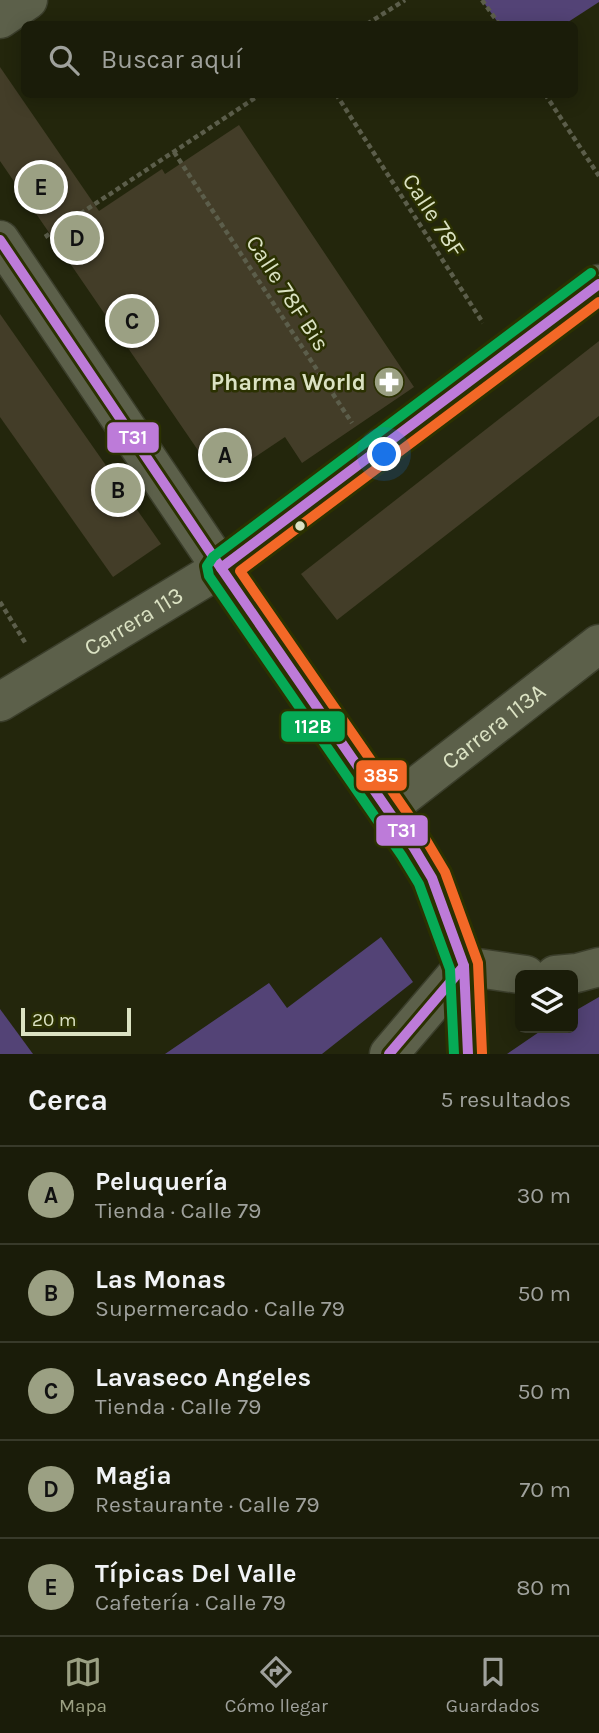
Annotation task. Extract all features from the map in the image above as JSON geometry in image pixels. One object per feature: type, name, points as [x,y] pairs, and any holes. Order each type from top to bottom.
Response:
[{"type":"street","points":[[0,19],[28,0]]},
{"type":"street","points":[[6,249],[432,878],[464,966],[468,1054]]},
{"type":"street","name":"Carrera 113","points":[[0,702],[221,568],[599,284]]},
{"type":"street","name":"Carrera 113A","points":[[387,809],[599,644]]},
{"type":"street","points":[[464,966],[515,973]]},
{"type":"street","points":[[389,1054],[464,966]]},
{"type":"street","points":[[578,973],[599,967]]},
{"type":"path","points":[[373,21],[405,0]]},
{"type":"path","points":[[482,0],[497,21]]},
{"type":"path","points":[[6,249],[174,152],[255,98]]},
{"type":"path","name":"Calle 78F","points":[[339,98],[503,355]]},
{"type":"path","points":[[548,98],[599,176]]},
{"type":"path","name":"Calle 78F Bis","points":[[174,152],[372,453]]},
{"type":"path","points":[[0,602],[46,674]]},
{"type":"shaded area","points":[[482,0],[599,0],[570,21],[497,21]]},
{"type":"shaded area","points":[[381,937],[413,982],[322,1054],[165,1054],[269,983],[287,1008]]},
{"type":"shaded area","points":[[599,997],[599,1054],[507,1054],[538,1033],[578,1033],[578,1009]]},
{"type":"shaded area","points":[[0,1009],[33,1054],[0,1054]]},
{"type":"building","points":[[0,67],[99,211],[162,169],[165,174],[239,125],[414,387],[302,463],[285,437],[219,481],[0,161]]},
{"type":"building","points":[[0,314],[161,544],[113,577],[0,417]]},
{"type":"building","points":[[599,341],[599,416],[337,620],[301,574]]},
{"type":"transit line","name":"T31","points":[[0,240],[432,878],[464,966],[468,1054]]},
{"type":"transit line","name":"112B","points":[[454,1054],[450,969],[419,884],[209,576],[207,566],[213,557],[591,273]]},
{"type":"transit line","name":"T31","points":[[221,568],[599,284]]},
{"type":"transit line","name":"385","points":[[482,1053],[478,963],[445,872],[426,840],[240,571],[599,302]]},
{"type":"transit line","name":"T31","points":[[389,1054],[464,966]]},
{"type":"place","name":"Típicas Del Valle","points":[[41,187]]},
{"type":"place","name":"Magia","points":[[77,238]]},
{"type":"place","name":"Lavaseco Angeles","points":[[132,321]]},
{"type":"place","name":"Pharma World","points":[[389,382]]},
{"type":"place","name":"Peluquería","points":[[225,455]]},
{"type":"place","name":"Las Monas","points":[[118,490]]}]
